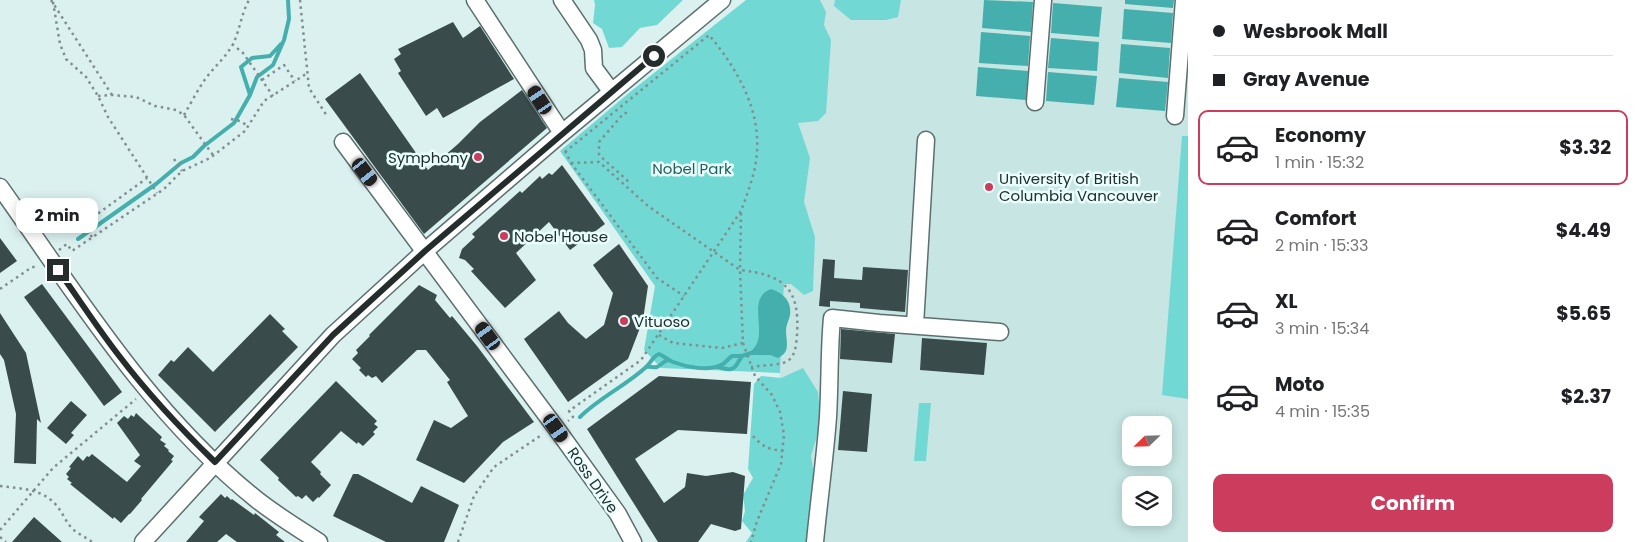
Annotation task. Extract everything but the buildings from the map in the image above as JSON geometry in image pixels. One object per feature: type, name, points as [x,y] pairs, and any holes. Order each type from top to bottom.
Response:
[{"type":"street","points":[[475,0],[558,136]]},
{"type":"street","points":[[562,0],[589,40],[593,50],[594,68],[611,91]]},
{"type":"street","points":[[143,542],[333,335],[425,251],[558,136],[722,0]]},
{"type":"street","points":[[1035,102],[1042,0]]},
{"type":"street","points":[[1175,116],[1184,0]]},
{"type":"street","points":[[915,325],[926,140]]},
{"type":"street","name":"Ross Drive","points":[[342,142],[556,428],[618,514],[633,542]]},
{"type":"street","points":[[0,187],[110,344],[179,426],[256,499],[319,542]]},
{"type":"street","points":[[815,542],[827,421],[830,372],[829,344],[832,318],[1000,332]]},
{"type":"path","points":[[184,115],[206,78],[221,62],[232,44],[249,0]]},
{"type":"path","points":[[300,0],[306,74],[309,88],[327,116]]},
{"type":"path","points":[[52,1],[112,95]]},
{"type":"path","points":[[52,1],[60,44],[66,59],[86,77],[98,96],[108,118],[156,192]]},
{"type":"path","points":[[565,152],[708,35],[727,59],[742,84],[751,104],[756,130],[757,151],[754,169],[741,211],[740,270],[743,343],[755,376],[772,396],[780,412],[784,435],[782,464],[757,521],[751,542]]},
{"type":"path","points":[[232,44],[243,53],[273,96]]},
{"type":"path","points":[[262,80],[284,65],[295,81]]},
{"type":"path","points":[[0,289],[68,244],[72,251],[156,192],[182,171],[210,158],[245,131],[264,101],[306,74]]},
{"type":"path","points":[[98,96],[136,97],[155,106],[176,110],[184,115],[213,155]]},
{"type":"path","points":[[599,162],[599,142],[624,113],[627,113]]},
{"type":"path","points":[[230,119],[240,121],[248,126]]},
{"type":"path","points":[[558,136],[571,162],[657,278],[684,296]]},
{"type":"path","points":[[599,156],[628,181],[630,180]]},
{"type":"path","points":[[174,159],[182,171]]},
{"type":"path","points":[[571,162],[599,162],[636,197],[740,270],[753,271],[779,281],[789,289],[796,304],[797,327],[793,355],[785,362],[751,367]]},
{"type":"path","points":[[91,236],[85,227],[85,223],[147,178]]},
{"type":"path","points":[[458,542],[474,496],[494,467],[538,436],[574,417],[569,411],[641,360],[741,211]]},
{"type":"path","points":[[658,335],[673,343],[722,348],[743,343]]},
{"type":"path","points":[[0,530],[53,468],[146,389]]},
{"type":"path","points":[[753,436],[762,445],[774,450],[783,451]]},
{"type":"path","points":[[0,486],[35,490],[49,497],[70,526],[92,542]]},
{"type":"path","points":[[0,537],[6,542]]},
{"type":"shaded area","name":"University of British Columbia Vancouver","points":[[799,0],[1188,0],[1188,542],[771,542]]},
{"type":"shaded area","points":[[984,0],[1033,2],[1031,32],[982,28]]},
{"type":"shaded area","points":[[1125,0],[1174,0],[1173,8],[1125,4]]},
{"type":"shaded area","points":[[1053,3],[1102,7],[1099,37],[1051,33]]},
{"type":"shaded area","points":[[1124,9],[1173,13],[1171,43],[1122,39]]},
{"type":"shaded area","points":[[981,32],[1030,36],[1028,66],[979,63]]},
{"type":"shaded area","points":[[1051,38],[1099,42],[1097,71],[1048,68]]},
{"type":"shaded area","points":[[1121,44],[1170,48],[1168,78],[1119,73]]},
{"type":"shaded area","points":[[978,67],[1028,71],[1026,100],[976,96]]},
{"type":"shaded area","points":[[1048,72],[1097,76],[1094,105],[1046,101]]},
{"type":"shaded area","points":[[1119,78],[1168,82],[1165,111],[1116,107]]},
{"type":"shaded area","points":[[771,289],[786,298],[790,306],[790,315],[786,328],[786,350],[778,358],[770,355],[752,355],[751,351],[759,336],[759,301],[763,294]]},
{"type":"green space","points":[[594,0],[683,0],[657,25],[640,28],[622,47],[609,48],[602,29],[593,23]]},
{"type":"green space","name":"Nobel Park","points":[[746,0],[820,0],[826,12],[824,25],[831,40],[826,113],[818,121],[798,123],[810,158],[804,202],[815,237],[813,291],[804,295],[791,284],[784,284],[780,373],[661,368],[644,350],[655,286],[560,151],[630,92]]},
{"type":"green space","points":[[835,0],[901,0],[898,17],[886,20],[851,20],[834,6]]},
{"type":"green space","points":[[1182,136],[1188,136],[1188,399],[1162,395]]},
{"type":"green space","points":[[803,368],[818,392],[821,423],[811,456],[816,488],[811,542],[746,542],[752,533],[742,521],[745,511],[743,495],[753,478],[748,469],[754,384],[761,376],[781,378]]},
{"type":"green space","points":[[919,403],[931,403],[926,461],[914,461]]},
{"type":"waterway","points":[[78,239],[156,184],[181,163],[193,157],[234,123],[250,95],[257,77],[273,65],[284,40],[289,19],[288,0]]},
{"type":"waterway","points":[[250,95],[241,67],[252,58],[270,56],[281,44]]},
{"type":"waterway","points":[[580,417],[637,374],[659,354],[678,364],[711,368],[723,364],[732,356],[742,356],[751,353]]},
{"type":"waterway","points":[[717,367],[733,368],[742,356]]},
{"type":"waterway","points":[[646,367],[657,367],[669,360]]},
{"type":"place","name":"Symphony","points":[[478,157]]},
{"type":"place","name":"University of British Columbia Vancouver","points":[[989,187]]},
{"type":"place","name":"Nobel House","points":[[504,236]]},
{"type":"place","name":"Vituoso","points":[[624,321]]},
{"type":"route","points":[[58,270],[120,357],[146,389],[215,462],[333,335],[425,251],[554,139],[654,56]]}]
